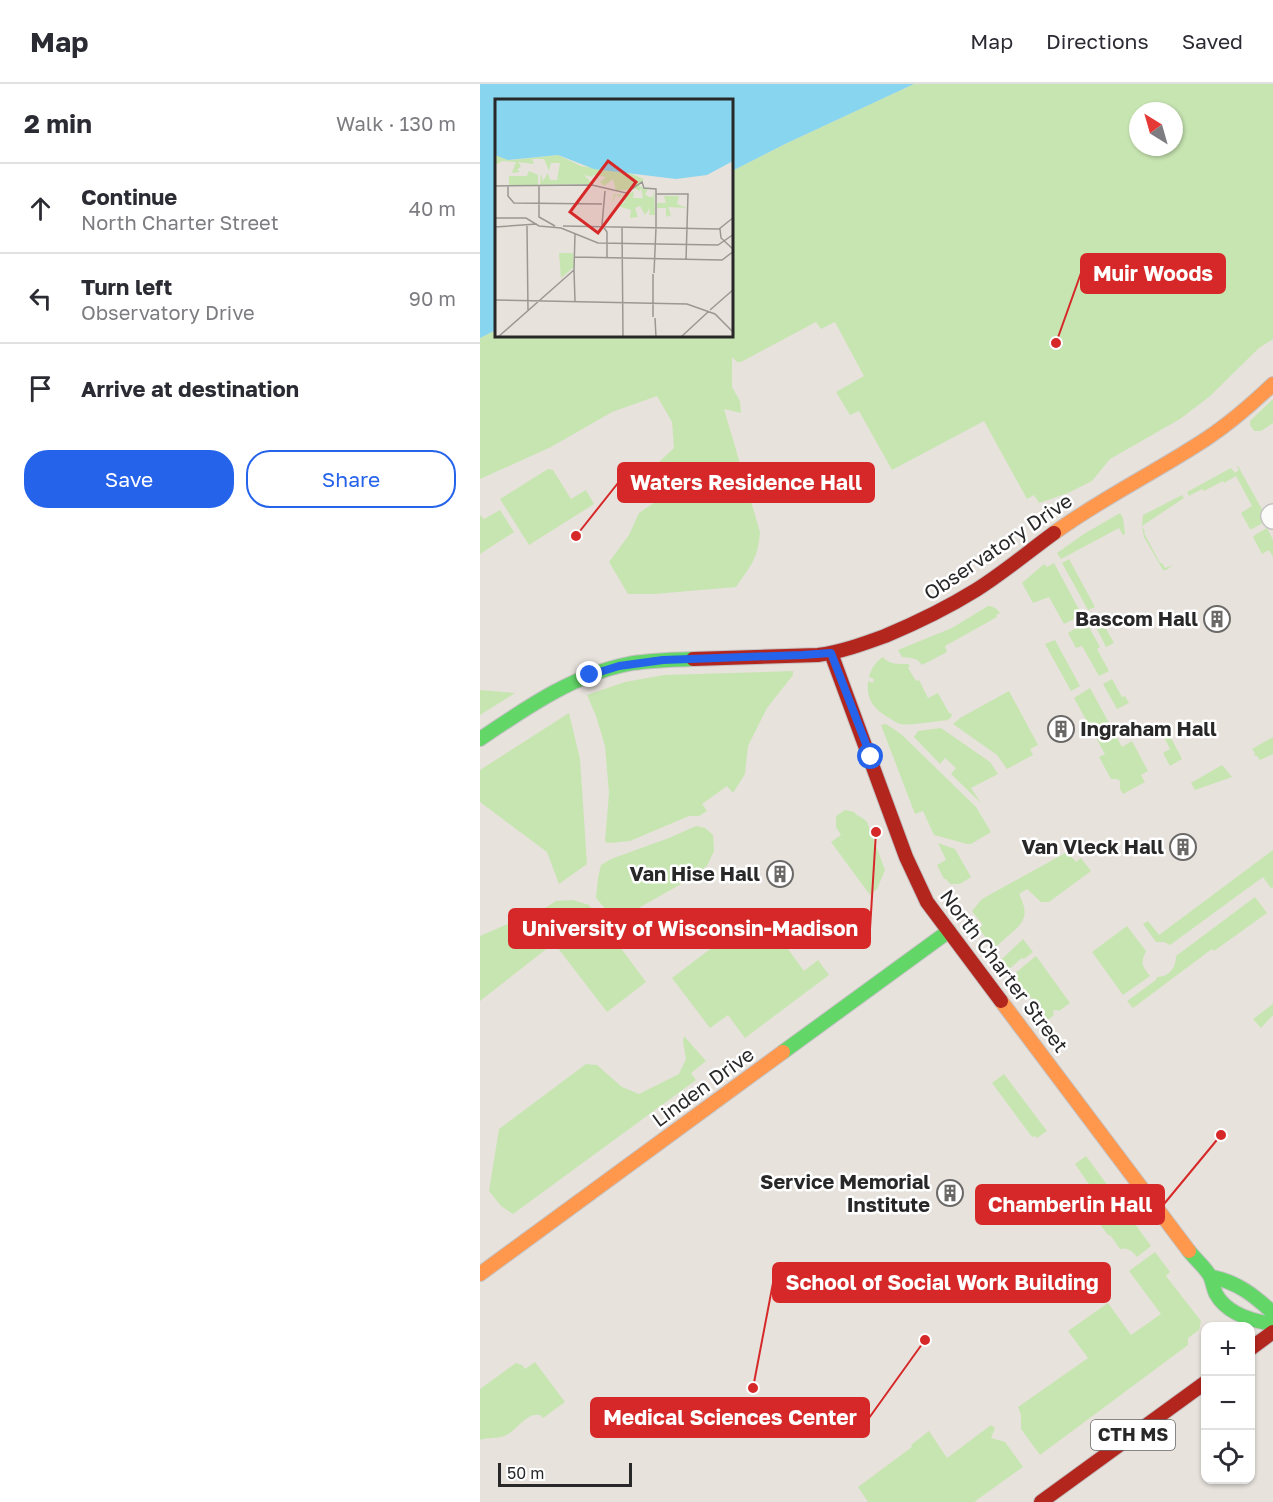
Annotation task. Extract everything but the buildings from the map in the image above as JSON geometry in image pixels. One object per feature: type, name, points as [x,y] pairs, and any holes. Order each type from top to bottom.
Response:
[{"type":"street","name":"Observatory Drive","points":[[480,739],[553,692],[590,675],[619,666],[663,660],[831,653],[918,622],[976,591],[1053,532],[1215,433],[1257,400],[1273,384]]},
{"type":"street","name":"North Charter Street","points":[[831,653],[916,882],[927,902],[1211,1277],[1214,1291],[1230,1309],[1251,1320],[1273,1324]]},
{"type":"street","name":"Linden Drive","points":[[480,1274],[949,931]]},
{"type":"street","name":"North Charter Street","points":[[1211,1277],[1221,1278],[1250,1293],[1273,1313]]},
{"type":"street","points":[[1255,1346],[1273,1332]]},
{"type":"street","name":"CTH MS","points":[[1041,1502],[1065,1495],[1201,1386]]},
{"type":"green space","points":[[914,84],[1273,84],[1273,339],[1259,348],[1209,397],[1180,419],[1110,459],[1092,481],[1068,493],[1039,503],[1034,495],[1027,499],[984,421],[892,470],[859,411],[850,415],[836,392],[864,376],[835,322],[821,329],[816,322],[741,362],[737,362],[732,357],[732,387],[740,401],[741,413],[724,409],[760,532],[753,561],[736,587],[628,594],[609,562],[629,535],[639,513],[673,490],[659,462],[674,448],[672,422],[657,396],[612,412],[551,447],[480,479],[480,338],[495,330],[495,338],[734,338],[734,170],[785,144]]},
{"type":"green space","points":[[1273,399],[1273,423],[1261,431],[1254,431],[1250,421]]},
{"type":"green space","points":[[1238,466],[1268,520],[1252,529],[1241,513],[1252,506],[1236,476],[1189,496],[1187,492],[1231,468],[1235,473],[1239,470]]},
{"type":"green space","points":[[548,469],[553,470],[571,499],[586,490],[594,504],[529,545],[500,499]]},
{"type":"green space","points":[[1182,495],[1184,498],[1142,526],[1143,515]]},
{"type":"green space","points":[[500,510],[514,532],[480,554],[480,515],[484,519]]},
{"type":"green space","points":[[1120,513],[1125,534],[1123,535],[1119,528],[1061,559],[1057,553]]},
{"type":"green space","points":[[1142,526],[1160,563],[1165,568],[1173,565],[1166,570],[1163,570],[1144,537]]},
{"type":"green space","points":[[1267,528],[1273,540],[1273,557],[1269,550],[1262,554],[1253,537]]},
{"type":"green space","points":[[1069,559],[1095,607],[1088,610],[1062,563]]},
{"type":"green space","points":[[1054,563],[1082,615],[1064,624],[1049,597],[1033,603],[1022,583],[1044,564],[1047,567]]},
{"type":"green space","points":[[988,606],[994,607],[1000,613],[996,615],[997,617],[945,646],[947,652],[922,665],[916,659],[902,657],[898,650],[952,628]]},
{"type":"green space","points":[[1099,616],[1114,643],[1106,647],[1092,619]]},
{"type":"green space","points":[[1086,622],[1100,647],[1097,649],[1109,671],[1099,676],[1082,646],[1076,648],[1068,633]]},
{"type":"green space","points":[[1055,640],[1080,686],[1071,691],[1045,644]]},
{"type":"green space","points":[[883,657],[891,663],[908,664],[910,666],[908,668],[916,681],[919,680],[928,698],[938,693],[952,716],[948,720],[900,724],[880,712],[868,694],[868,681],[873,683],[874,679],[869,677],[872,668]]},
{"type":"green space","points":[[793,671],[793,675],[767,708],[748,746],[745,774],[733,793],[727,786],[702,804],[707,811],[699,816],[689,816],[630,841],[605,842],[609,793],[605,746],[587,695],[625,682],[664,675]]},
{"type":"green space","points":[[1112,679],[1122,697],[1125,696],[1129,703],[1117,709],[1103,684]]},
{"type":"green space","points":[[1090,688],[1122,747],[1132,741],[1148,771],[1141,775],[1145,782],[1123,794],[1120,781],[1111,779],[1099,757],[1105,754],[1074,698]]},
{"type":"green space","points":[[480,690],[515,693],[480,715]]},
{"type":"green space","points":[[1009,691],[1038,745],[1030,749],[1033,755],[1007,769],[997,755],[953,724]]},
{"type":"green space","points":[[569,713],[580,759],[587,864],[559,884],[547,852],[480,802],[480,770]]},
{"type":"green space","points":[[886,724],[901,734],[976,807],[991,832],[971,844],[934,835],[923,811],[915,814],[881,725]]},
{"type":"green space","points":[[941,728],[990,762],[998,774],[971,788],[981,803],[951,774],[956,768],[945,758],[940,764],[914,737],[918,731]]},
{"type":"green space","points":[[1168,732],[1182,759],[1170,766],[1163,753],[1170,749],[1163,735]]},
{"type":"green space","points":[[1273,737],[1273,754],[1260,760],[1254,755],[1252,749]]},
{"type":"green space","points":[[1222,765],[1232,777],[1195,790],[1191,783]]},
{"type":"green space","points":[[845,810],[854,812],[867,822],[885,870],[877,889],[870,895],[831,842],[841,835],[836,827],[836,816]]},
{"type":"green space","points":[[696,826],[705,828],[713,835],[714,851],[707,866],[681,884],[628,914],[609,912],[596,898],[601,865]]},
{"type":"green space","points":[[938,843],[955,849],[971,877],[960,884],[950,884],[944,879],[937,865],[946,860]]},
{"type":"green space","points":[[1273,850],[1273,887],[1271,888],[1263,877],[1170,945],[1156,942],[1143,924],[1148,921],[1159,935]]},
{"type":"green space","points":[[1067,852],[1076,862],[1081,858],[1091,871],[1049,902],[1041,902],[1027,889],[1019,894],[1025,912],[1021,924],[997,946],[992,947],[979,928],[983,925],[972,911],[982,899]]},
{"type":"green space","points":[[1255,897],[1267,913],[1214,951],[1212,949],[1133,1008],[1127,1001],[1157,977],[1168,974],[1173,968],[1176,956]]},
{"type":"green space","points":[[573,900],[589,905],[646,982],[607,1012],[554,943],[480,1001],[480,936],[556,901]]},
{"type":"green space","points":[[755,915],[772,937],[777,934],[804,971],[818,960],[829,975],[745,1038],[728,1015],[710,1028],[672,978]]},
{"type":"green space","points":[[1127,926],[1146,951],[1143,964],[1150,976],[1123,995],[1092,952]]},
{"type":"green space","points":[[1023,939],[1033,952],[1009,969],[1002,959]]},
{"type":"green space","points":[[1036,956],[1070,1003],[1059,1011],[1054,1010],[1054,1015],[1048,1020],[1013,975]]},
{"type":"green space","points":[[1273,1004],[1273,1015],[1261,1028],[1253,1019]]},
{"type":"green space","points":[[684,1036],[706,1061],[691,1073],[696,1080],[513,1214],[501,1206],[489,1191],[499,1129],[586,1064],[597,1065],[622,1087],[639,1094],[679,1074],[686,1059]]},
{"type":"green space","points":[[1004,1074],[1047,1131],[1037,1138],[1032,1137],[992,1083]]},
{"type":"green space","points":[[1086,1156],[1108,1186],[1087,1201],[1080,1196],[1091,1187],[1075,1164]]},
{"type":"green space","points":[[1112,1201],[1120,1212],[1124,1209],[1151,1246],[1137,1257],[1130,1250],[1120,1249],[1095,1218],[1097,1216],[1095,1213]]},
{"type":"green space","points":[[1155,1252],[1170,1272],[1166,1276],[1201,1321],[1199,1330],[1188,1338],[1188,1345],[1040,1455],[1021,1429],[1021,1415],[1018,1407],[1088,1358],[1068,1331],[1108,1303],[1131,1335],[1161,1314],[1129,1271]]},
{"type":"green space","points":[[535,1362],[565,1402],[543,1418],[540,1415],[530,1416],[504,1436],[480,1440],[480,1389],[516,1363],[525,1369]]},
{"type":"green space","points":[[991,1425],[995,1428],[991,1438],[1005,1442],[1023,1467],[974,1502],[868,1502],[858,1487],[912,1447],[911,1445],[929,1431],[947,1458]]},
{"type":"water","points":[[480,84],[914,84],[734,170],[734,99],[495,99],[495,330],[480,338]]},
{"type":"traffic: fast","points":[[480,739],[551,694],[588,676],[628,664],[693,659]]},
{"type":"traffic: fast","points":[[783,1052],[949,931]]},
{"type":"traffic: fast","points":[[1189,1251],[1208,1273],[1216,1294],[1227,1307],[1257,1321],[1273,1324]]},
{"type":"traffic: fast","points":[[1211,1277],[1245,1290],[1273,1313]]},
{"type":"traffic: slow","points":[[1054,533],[1091,508],[1206,439],[1241,413],[1273,384]]},
{"type":"traffic: slow","points":[[1001,1001],[1189,1251]]},
{"type":"traffic: slow","points":[[480,1274],[783,1052]]},
{"type":"traffic: jam","points":[[693,659],[818,655],[868,642],[920,620],[965,597],[996,577],[1054,533]]},
{"type":"traffic: jam","points":[[831,653],[906,857],[927,902],[1001,1001]]},
{"type":"traffic: jam","points":[[1255,1345],[1273,1332]]},
{"type":"traffic: jam","points":[[1041,1502],[1201,1386]]},
{"type":"place","name":"Muir Woods","points":[[1056,343]]},
{"type":"place","name":"Waters Residence Hall","points":[[576,536]]},
{"type":"place","name":"Bascom Hall","points":[[1217,619]]},
{"type":"place","name":"Ingraham Hall","points":[[1061,729]]},
{"type":"place","name":"University of Wisconsin-Madison","points":[[876,832]]},
{"type":"place","name":"Van Vleck Hall","points":[[1183,847]]},
{"type":"place","name":"Van Hise Hall","points":[[780,874]]},
{"type":"place","name":"Chamberlin Hall","points":[[1221,1135]]},
{"type":"place","name":"Service Memorial Institute","points":[[950,1193]]},
{"type":"place","name":"Medical Sciences Center","points":[[925,1340]]},
{"type":"place","name":"School of Social Work Building","points":[[753,1388]]},
{"type":"route","points":[[590,675],[619,666],[663,660],[831,653],[871,757]]}]
